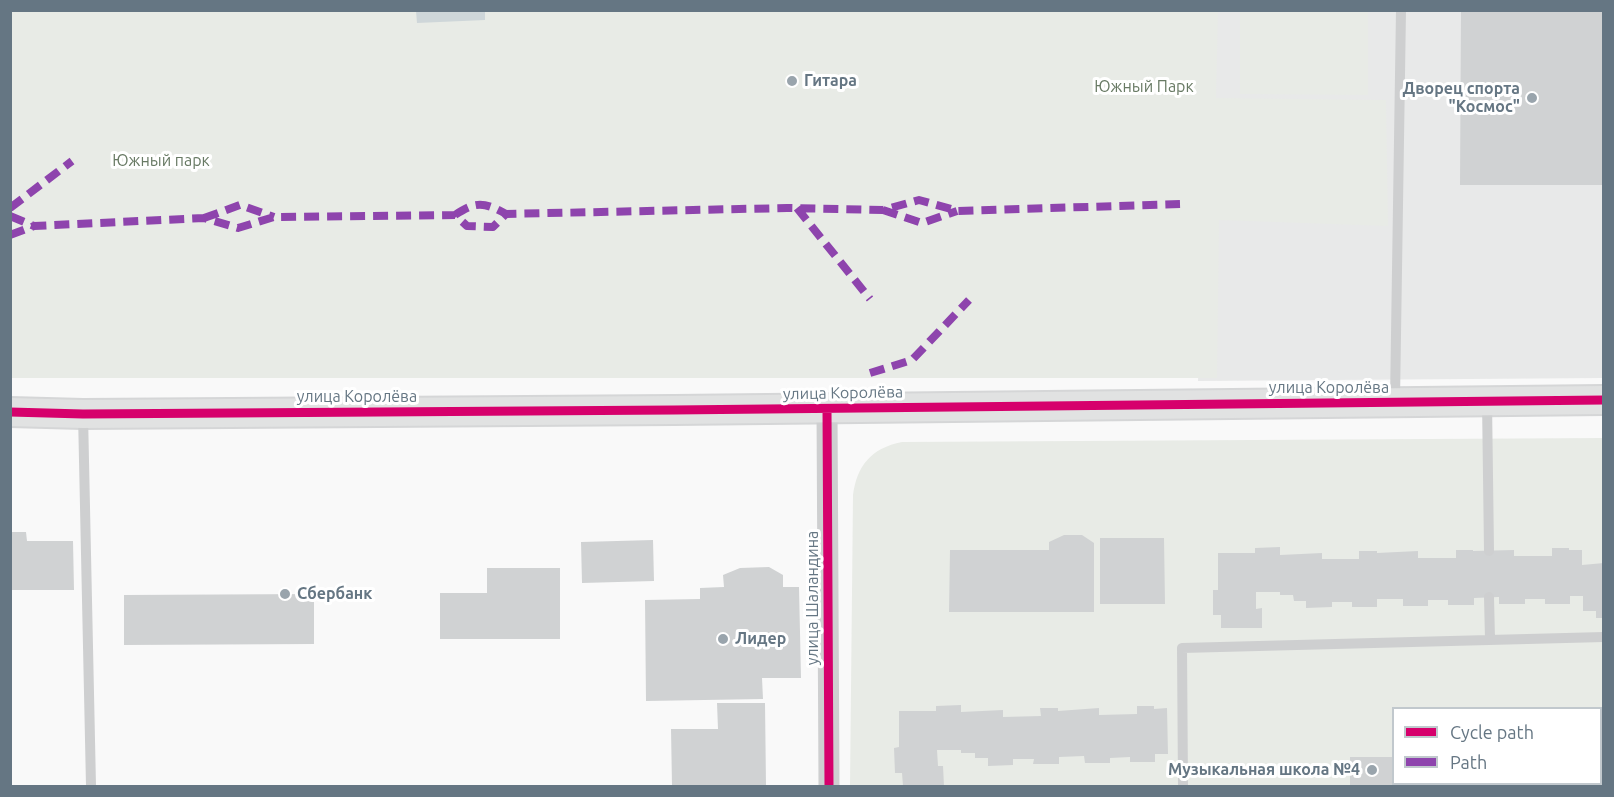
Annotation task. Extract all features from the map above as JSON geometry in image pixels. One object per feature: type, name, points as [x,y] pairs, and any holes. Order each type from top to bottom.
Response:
[{"type":"street","name":"улица Королёва","points":[[10,412],[83,414],[827,409],[1604,400]]},
{"type":"street","name":"улица Шаландина","points":[[827,409],[830,786]]},
{"type":"street","name":"улица Королёва","points":[[10,419],[83,414]]},
{"type":"lane","points":[[1395,402],[1401,10]]},
{"type":"lane","points":[[1487,401],[1489,551]]},
{"type":"lane","points":[[83,414],[91,786]]},
{"type":"lane","points":[[1489,597],[1490,639]]},
{"type":"lane","points":[[1184,786],[1182,648],[1604,637]]},
{"type":"shaded area","points":[[416,11],[485,11],[485,20],[417,23]]},
{"type":"shaded area","points":[[1209,11],[1603,11],[1603,378],[1198,381]]},
{"type":"green space","name":"Южный парк","points":[[11,11],[1218,11],[1216,98],[1386,100],[1388,226],[1219,220],[1217,378],[11,378]]},
{"type":"green space","points":[[1240,11],[1368,11],[1368,95],[1240,94]]},
{"type":"green space","points":[[1603,438],[1603,786],[850,786],[853,495],[858,475],[867,460],[891,445],[902,442]]},
{"type":"building","name":"Дворец спорта \"Космос\"","points":[[1461,10],[1604,10],[1604,185],[1460,185]]},
{"type":"building","points":[[10,532],[26,532],[27,541],[73,541],[74,590],[10,590]]},
{"type":"building","points":[[1064,535],[1082,535],[1094,543],[1094,612],[949,612],[950,550],[1049,550],[1049,542]]},
{"type":"building","points":[[1100,538],[1164,538],[1165,604],[1100,604]]},
{"type":"building","points":[[653,540],[654,581],[582,583],[581,542]]},
{"type":"building","points":[[1280,547],[1280,555],[1322,553],[1322,559],[1359,559],[1359,551],[1377,551],[1377,553],[1418,551],[1418,558],[1456,558],[1456,550],[1514,550],[1514,556],[1552,556],[1552,548],[1582,550],[1582,565],[1604,563],[1604,618],[1596,618],[1596,611],[1583,611],[1583,596],[1570,596],[1570,604],[1545,604],[1545,599],[1525,599],[1525,604],[1499,604],[1499,597],[1474,598],[1474,605],[1448,605],[1448,600],[1428,600],[1428,606],[1403,606],[1403,599],[1377,599],[1377,607],[1352,607],[1352,602],[1332,602],[1332,607],[1306,608],[1306,601],[1294,601],[1293,595],[1280,595],[1280,592],[1256,592],[1256,609],[1262,608],[1262,628],[1221,628],[1221,615],[1213,615],[1213,590],[1218,590],[1218,553],[1255,553],[1255,548]]},
{"type":"building","name":"Лидер","points":[[769,567],[783,575],[783,587],[799,587],[801,678],[762,678],[763,699],[646,701],[645,600],[700,599],[700,588],[724,587],[723,575],[740,568]]},
{"type":"building","points":[[487,568],[560,568],[560,639],[440,639],[440,593],[487,593]]},
{"type":"building","points":[[314,594],[314,644],[124,645],[124,595]]},
{"type":"building","points":[[717,703],[765,703],[766,786],[672,786],[671,729],[718,729]]},
{"type":"building","points":[[961,705],[961,712],[1003,710],[1003,717],[1041,716],[1040,708],[1058,708],[1058,711],[1099,708],[1099,715],[1137,714],[1137,706],[1154,706],[1154,709],[1167,708],[1168,754],[1155,754],[1155,762],[1130,762],[1130,757],[1110,758],[1110,763],[1085,763],[1084,756],[1059,757],[1059,764],[1033,764],[1034,759],[1013,759],[1013,765],[988,766],[988,758],[975,758],[975,753],[961,753],[961,750],[937,750],[938,766],[943,766],[944,786],[903,786],[902,773],[895,773],[894,748],[899,747],[899,711],[936,711],[936,706]]},
{"type":"building","name":"Музыкальная школа №4","points":[[1350,757],[1392,757],[1392,785],[1466,785],[1466,786],[1350,786]]},
{"type":"marked path","points":[[10,208],[72,161]]},
{"type":"marked path","points":[[10,235],[34,226],[204,218],[238,228],[274,217],[455,215],[467,226],[493,227],[506,214],[787,208],[883,210],[919,200],[958,211],[1180,204]]},
{"type":"marked path","points":[[204,218],[240,205],[274,217]]},
{"type":"marked path","points":[[455,215],[475,205],[486,205],[506,214]]},
{"type":"marked path","points":[[797,208],[870,299]]},
{"type":"marked path","points":[[883,210],[922,223],[957,211]]},
{"type":"marked path","points":[[10,216],[34,226]]},
{"type":"marked path","points":[[870,373],[912,360],[969,300]]},
{"type":"cycle path","points":[[10,412],[83,414],[674,410],[1604,400]]},
{"type":"cycle path","points":[[827,409],[829,786]]},
{"type":"place","name":"Гитара","points":[[792,81]]},
{"type":"place","name":"Дворец спорта \"Космос\"","points":[[1532,98]]},
{"type":"place","name":"Сбербанк","points":[[285,594]]},
{"type":"place","name":"Лидер","points":[[723,639]]},
{"type":"place","name":"Музыкальная школа №4","points":[[1372,770]]},
{"type":"park label","name":"Южный Парк","points":[[1144,87]]}]
